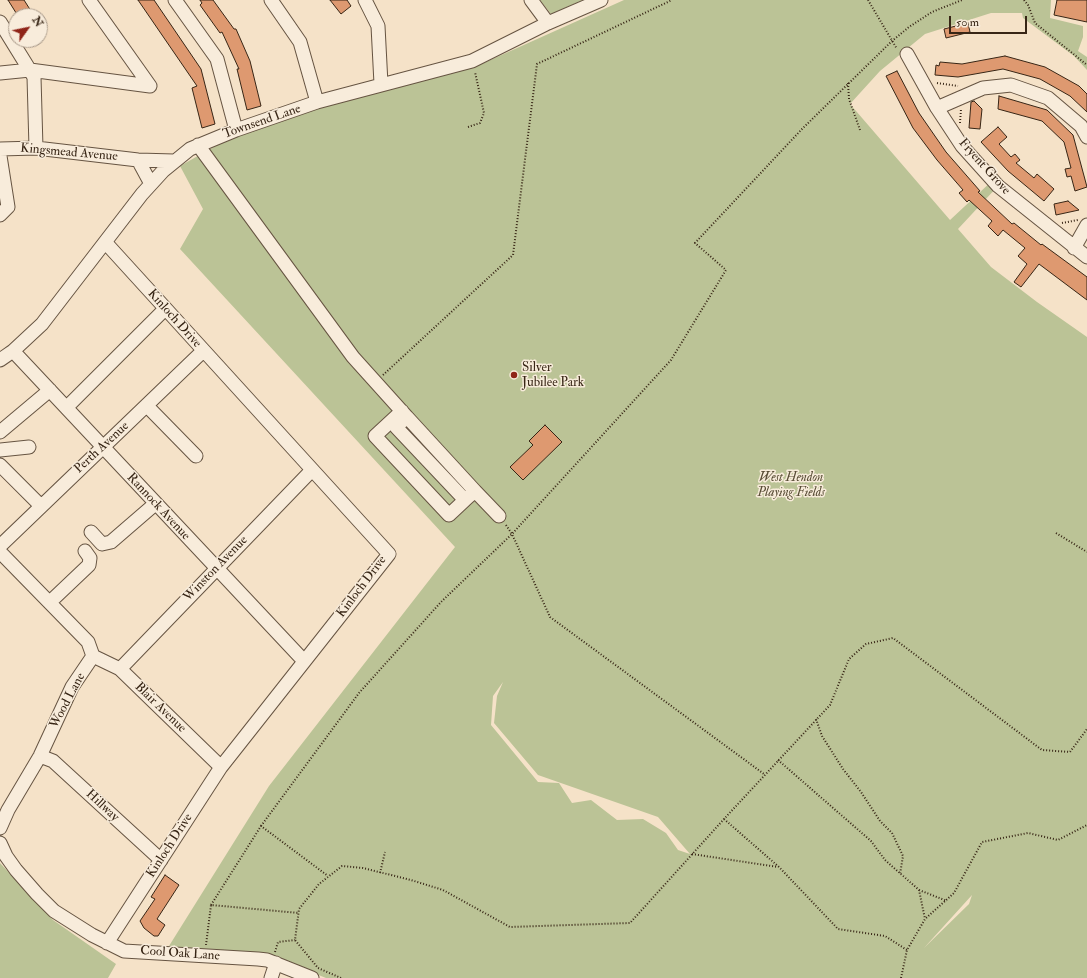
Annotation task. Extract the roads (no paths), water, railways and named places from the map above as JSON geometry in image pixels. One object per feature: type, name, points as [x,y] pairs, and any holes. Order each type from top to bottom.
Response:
[{"type":"street","points":[[0,73],[30,70],[150,86],[89,0]]},
{"type":"street","points":[[175,0],[217,59],[236,130]]},
{"type":"street","points":[[271,0],[300,42],[318,102]]},
{"type":"street","points":[[530,0],[548,23]]},
{"type":"street","name":"Townsend Lane","points":[[0,360],[13,351],[42,324],[151,184],[167,158],[236,130],[318,102],[380,84],[472,61],[548,23],[601,0]]},
{"type":"street","points":[[370,2],[378,26],[380,84]]},
{"type":"street","points":[[0,22],[34,77],[36,148]]},
{"type":"street","name":"Fryent Grove","points":[[907,54],[937,108],[962,146],[998,186],[1051,230],[1087,257]]},
{"type":"street","points":[[937,108],[983,88],[1011,85],[1048,98],[1081,126],[1087,137]]},
{"type":"street","points":[[198,145],[353,357],[404,414],[500,516]]},
{"type":"street","name":"Kingsmead Avenue","points":[[0,149],[36,148],[138,160],[167,158]]},
{"type":"street","points":[[0,156],[8,207],[0,215]]},
{"type":"street","points":[[138,160],[151,184]]},
{"type":"street","points":[[1074,248],[1085,222]]},
{"type":"street","name":"Kinloch Drive","points":[[105,242],[389,554],[221,767],[107,943]]},
{"type":"street","points":[[67,407],[165,309]]},
{"type":"street","name":"Rannock Avenue","points":[[13,351],[304,661]]},
{"type":"street","name":"Perth Avenue","points":[[0,546],[203,351]]},
{"type":"street","points":[[0,432],[50,390]]},
{"type":"street","points":[[147,406],[196,456]]},
{"type":"street","points":[[404,414],[375,436],[449,514],[475,490]]},
{"type":"street","points":[[404,414],[396,427],[465,500]]},
{"type":"street","points":[[0,450],[29,447]]},
{"type":"street","points":[[0,466],[41,506]]},
{"type":"street","name":"Winston Avenue","points":[[120,669],[312,470]]},
{"type":"street","points":[[91,532],[102,544],[111,542],[156,504]]},
{"type":"street","points":[[50,602],[89,565],[90,558],[85,551]]},
{"type":"street","points":[[0,552],[88,642],[93,656]]},
{"type":"street","name":"Blair Avenue","points":[[93,656],[120,669],[221,767]]},
{"type":"street","name":"Wood Lane","points":[[0,827],[40,756],[72,687],[93,656]]},
{"type":"street","name":"Hillway","points":[[40,756],[54,761],[161,860]]},
{"type":"street","name":"Cool Oak Lane","points":[[0,843],[6,856],[16,870],[36,894],[54,911],[107,943],[124,951],[258,959],[275,958],[312,978]]},
{"type":"street","points":[[271,978],[275,958]]},
{"type":"place","name":"Silver Jubilee Park","points":[[514,375]]},
{"type":"park label","name":"West Hendon Playing Fields","points":[[791,486]]}]
